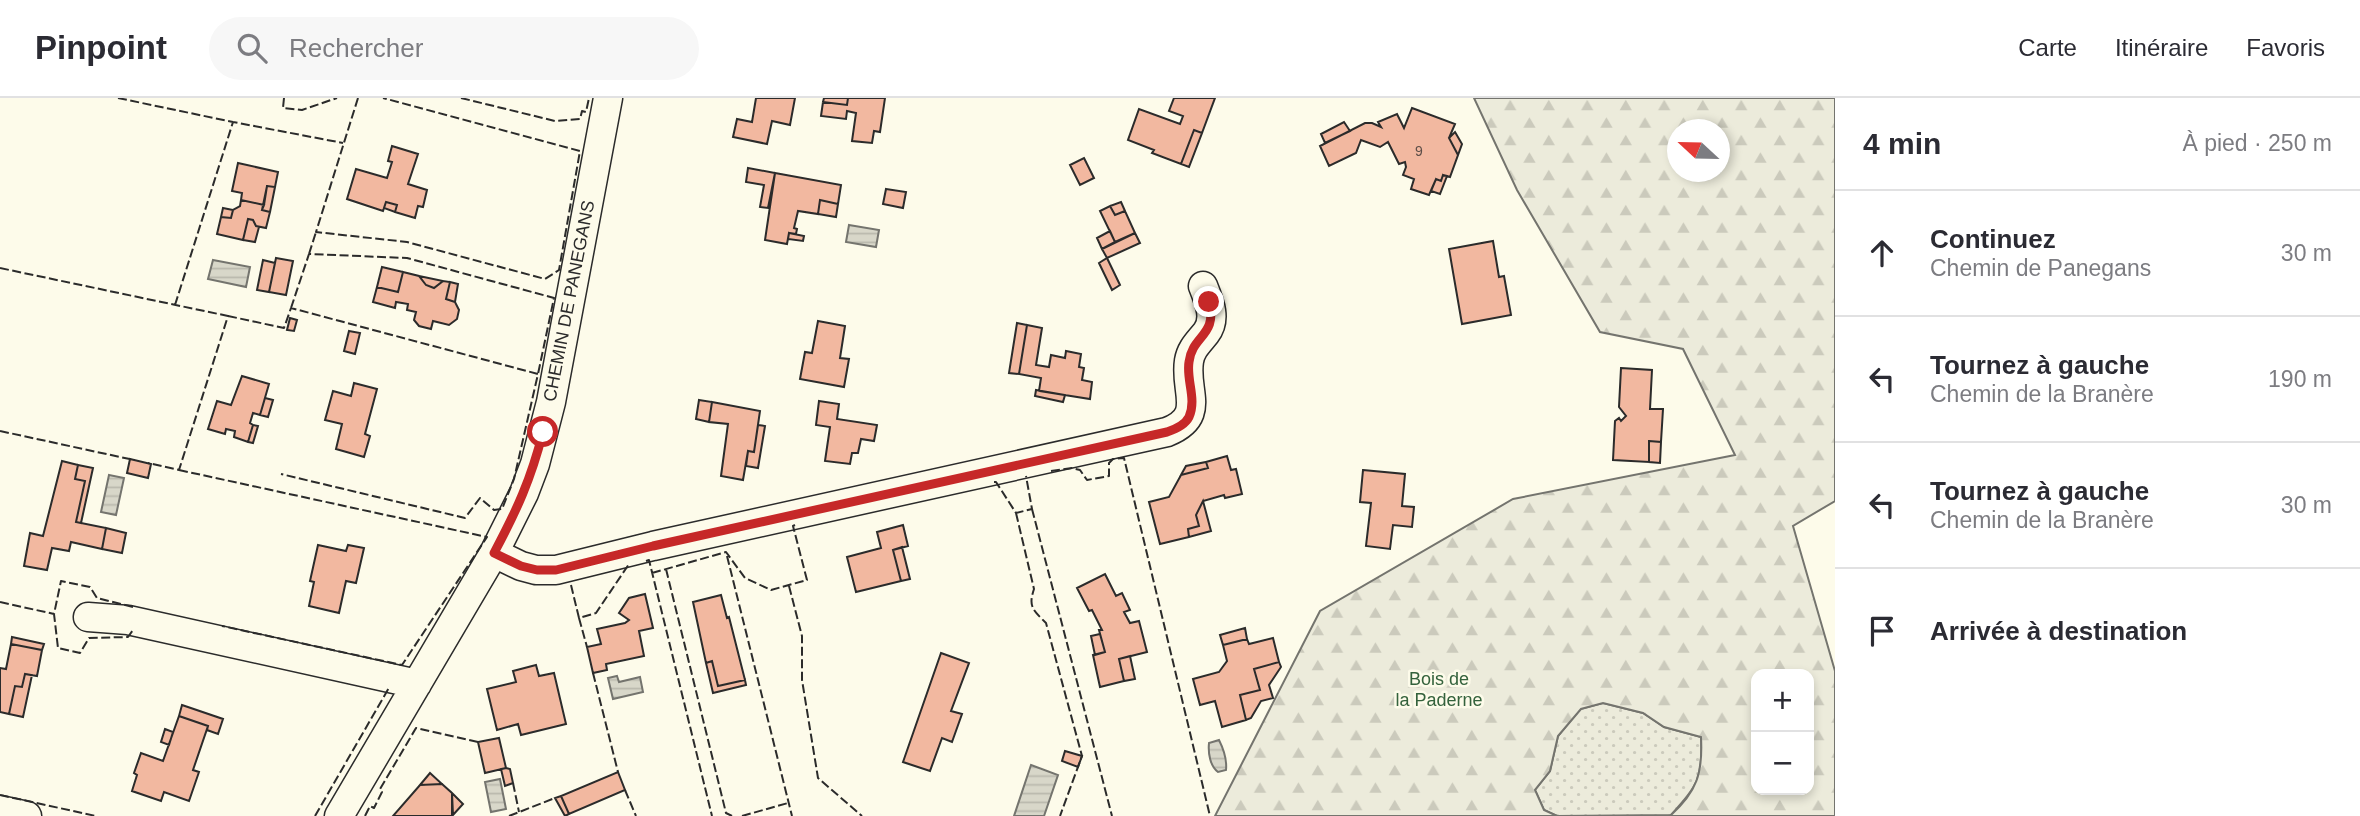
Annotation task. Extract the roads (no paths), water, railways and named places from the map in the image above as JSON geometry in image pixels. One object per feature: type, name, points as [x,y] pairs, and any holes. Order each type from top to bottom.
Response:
[{"type":"street","name":"CHEMIN DE PANEGANS","points":[[339,816],[517,512],[546,422],[565,334],[608,98]]},
{"type":"street","points":[[494,553],[521,566],[537,570],[556,570],[1178,428],[1188,420],[1191,409],[1188,363],[1192,349],[1208,331],[1211,319],[1203,286]]},
{"type":"street","points":[[88,617],[128,620],[417,684]]},
{"type":"street","points":[[0,810],[27,816]]},
{"type":"park label","name":"Bois de la Paderne","points":[[1439,689]]}]
